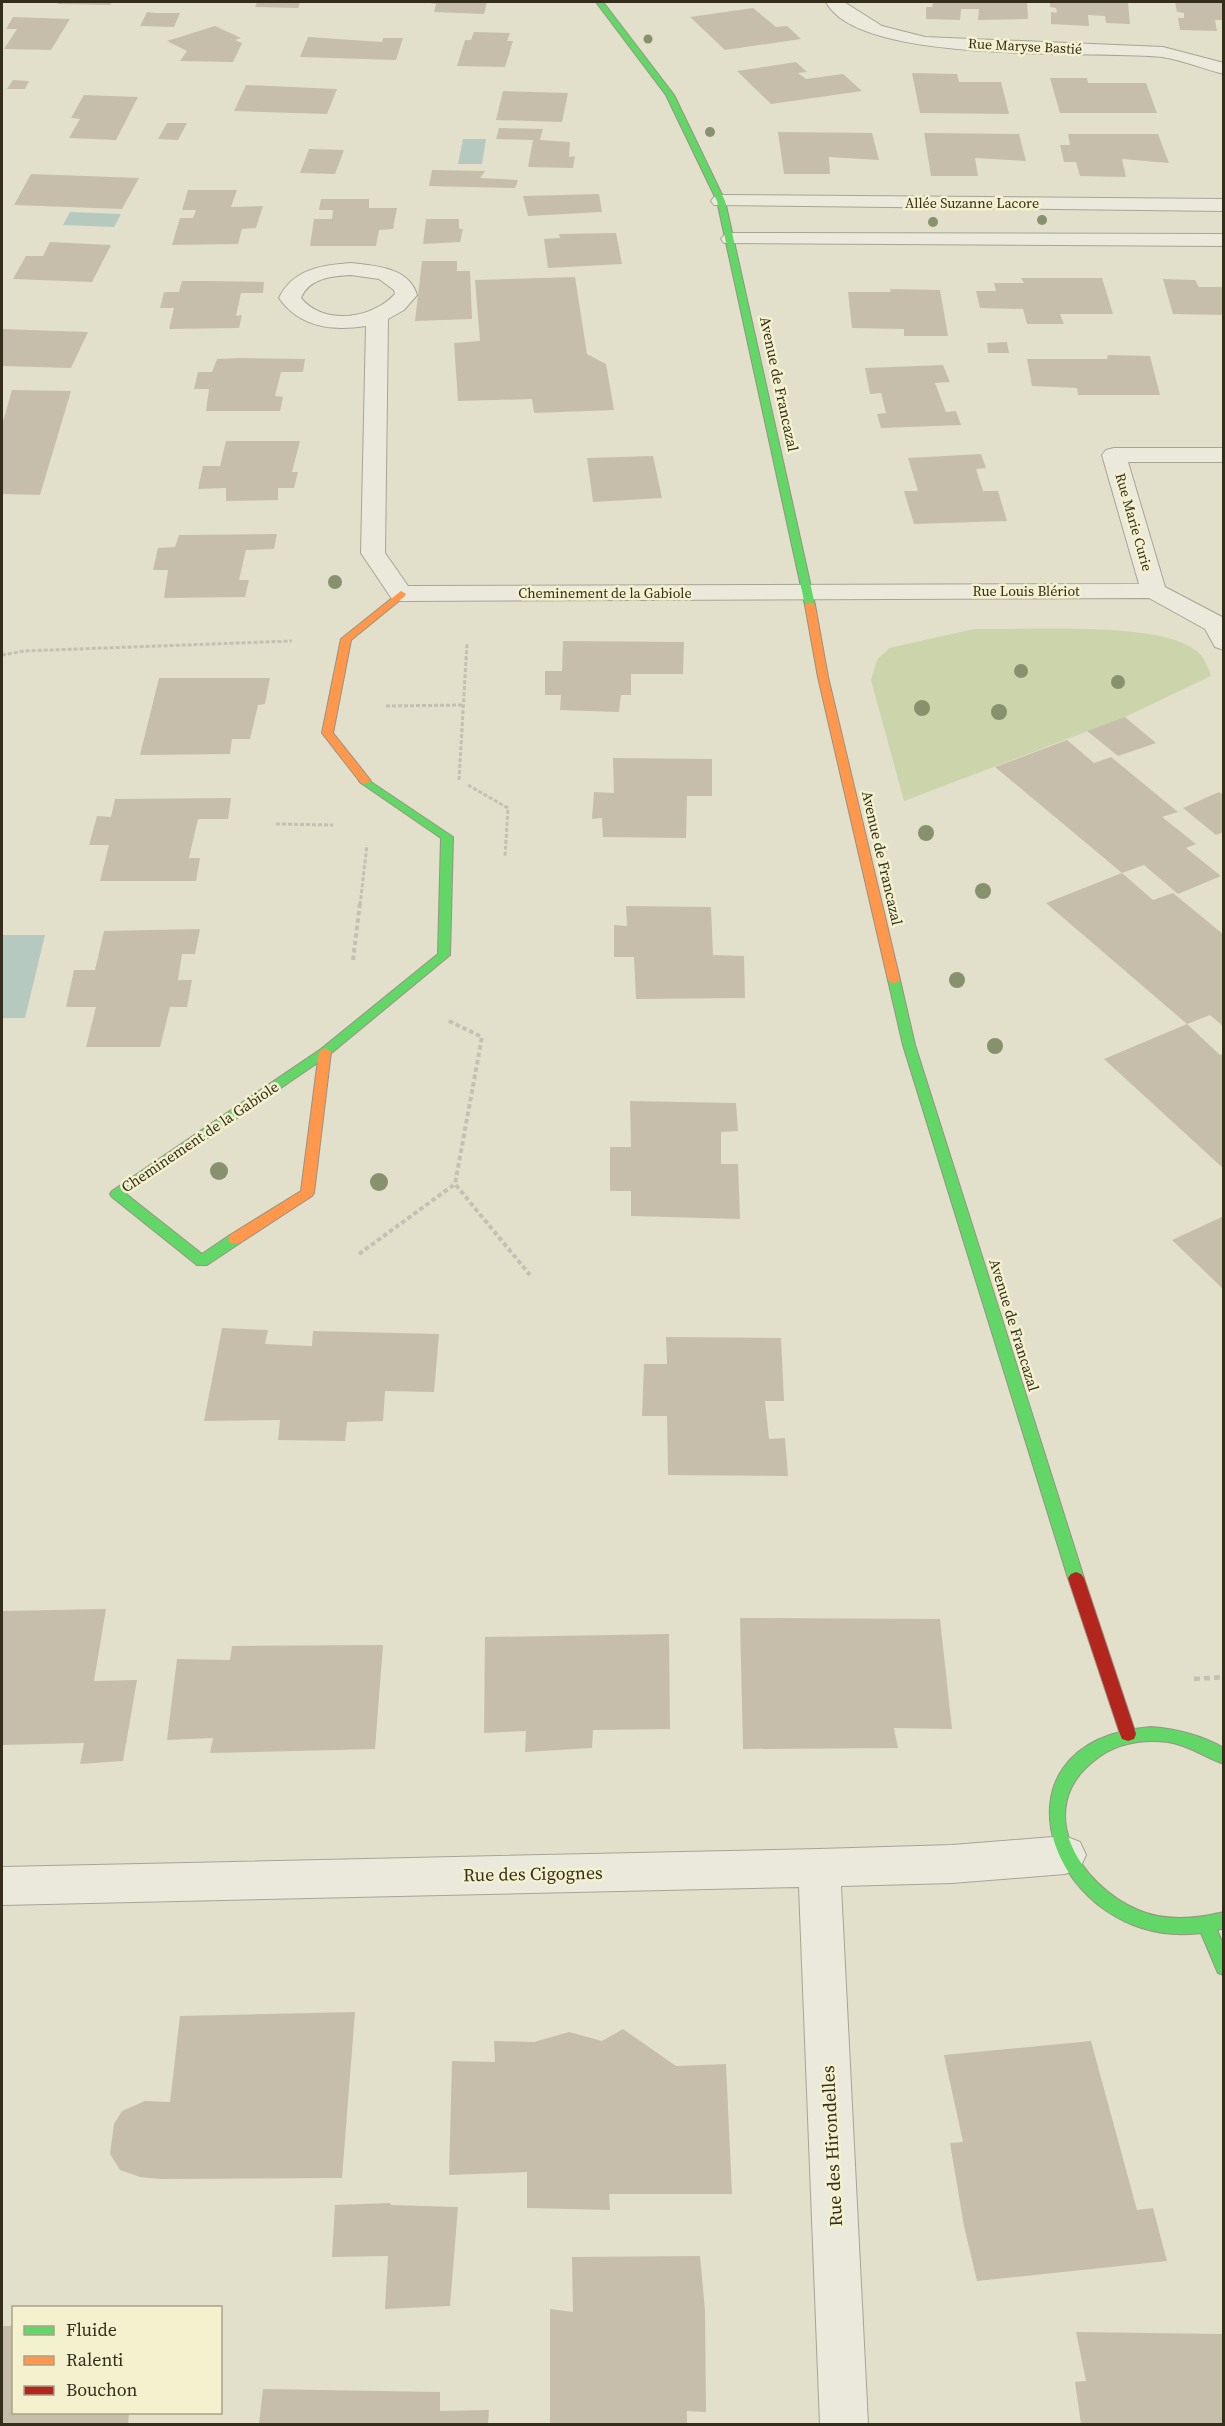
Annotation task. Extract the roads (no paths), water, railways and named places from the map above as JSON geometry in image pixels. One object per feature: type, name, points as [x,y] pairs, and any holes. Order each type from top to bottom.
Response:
[{"type":"street","name":"Avenue de Francazal","points":[[600,2],[670,95],[721,201],[808,593],[823,677],[909,1045],[1109,1683],[1128,1734]]},
{"type":"street","name":"Rue Maryse Bastié","points":[[834,2],[860,24],[890,36],[925,42],[1163,52],[1202,61],[1224,69]]},
{"type":"street","name":"Allée Suzanne Lacore","points":[[721,201],[1224,205]]},
{"type":"street","points":[[731,239],[1224,240]]},
{"type":"street","points":[[333,270],[369,270],[397,279],[404,287],[406,295],[391,311],[377,317],[339,321],[320,319],[299,310],[290,298],[293,289],[316,274],[333,270]]},
{"type":"street","points":[[377,317],[373,553],[401,594]]},
{"type":"street","name":"Rue Marie Curie","points":[[1154,591],[1114,454],[1224,455]]},
{"type":"street","name":"Rue Louis Blériot","points":[[808,593],[1154,591],[1215,624],[1224,642]]},
{"type":"street","name":"Cheminement de la Gabiole","points":[[325,1052],[307,1193],[202,1260],[117,1194],[325,1052],[444,955],[447,837],[363,780],[327,734],[346,639],[401,594],[808,593]]},
{"type":"street","points":[[1224,1756],[1196,1742],[1173,1736],[1150,1733],[1128,1734],[1101,1744],[1080,1758],[1065,1778],[1057,1802],[1057,1829],[1065,1855],[1074,1870],[1098,1897],[1132,1917],[1170,1927],[1206,1925],[1224,1920]]},
{"type":"street","name":"Rue des Cigognes","points":[[2,1886],[819,1868],[952,1864],[1065,1855]]},
{"type":"street","name":"Rue des Hirondelles","points":[[819,1868],[844,2424]]},
{"type":"street","points":[[1206,1925],[1224,1967]]}]
